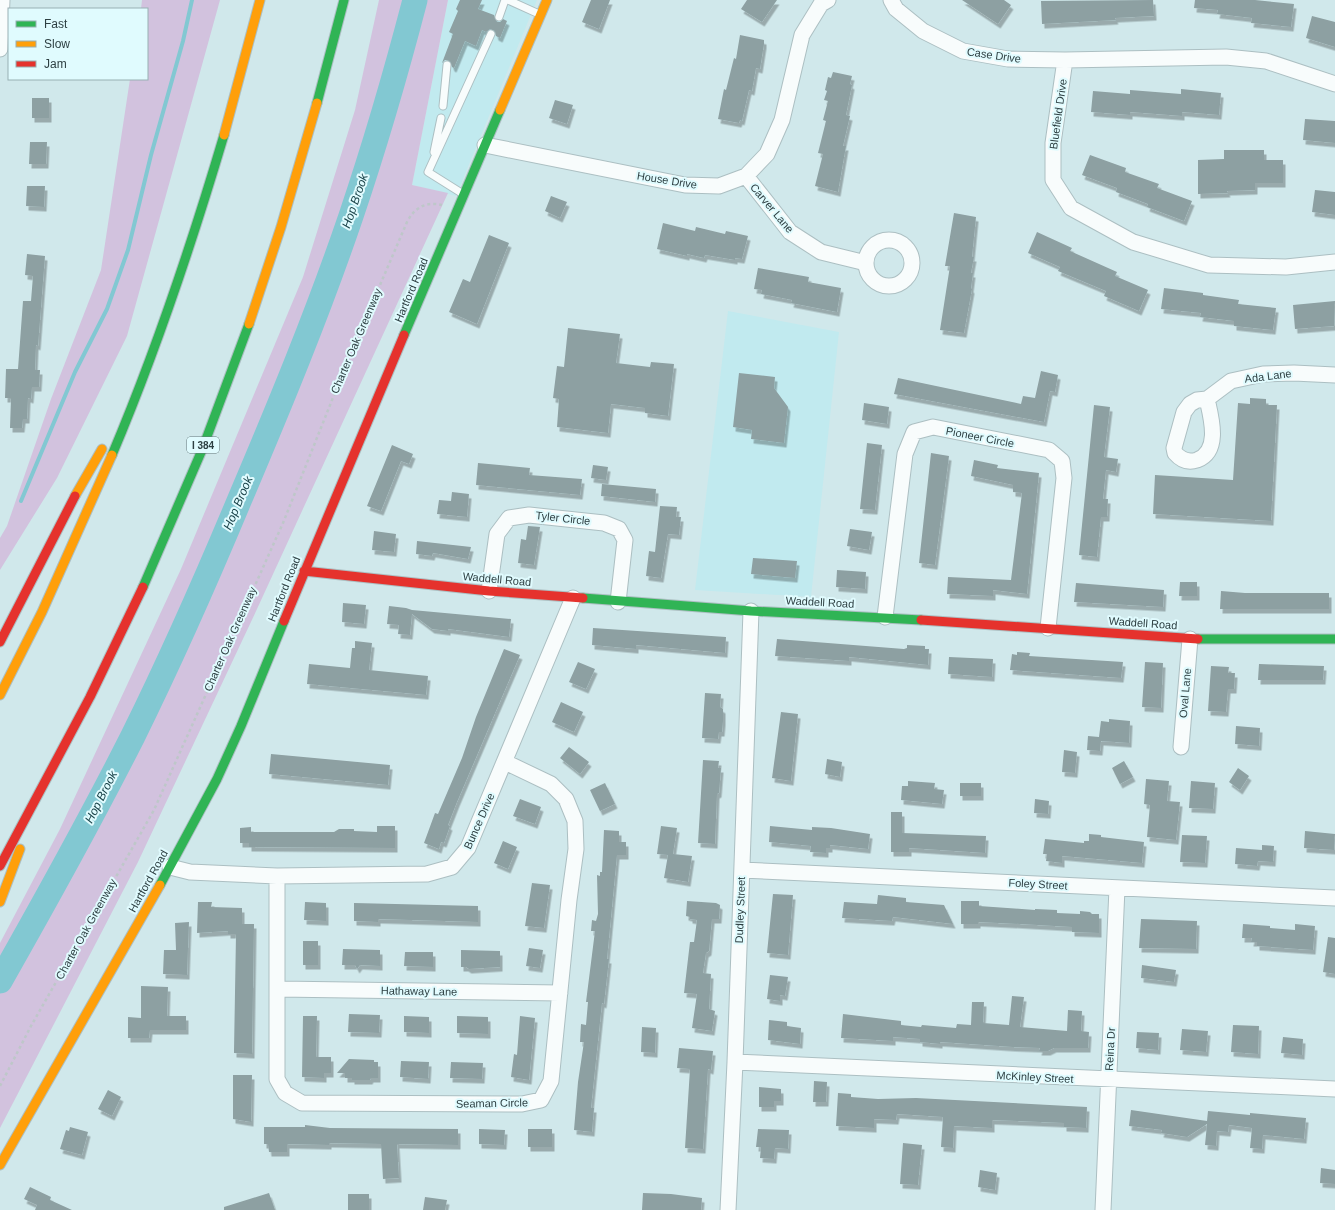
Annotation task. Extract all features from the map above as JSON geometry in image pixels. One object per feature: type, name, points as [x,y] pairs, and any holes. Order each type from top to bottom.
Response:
[{"type":"main road","points":[[0,696],[63,567],[132,405],[203,206],[236,95],[260,0]]},
{"type":"main road","name":"I 384","points":[[0,866],[94,690],[137,601],[182,497],[258,298],[288,207],[317,105],[344,0]]},
{"type":"main road","name":"Hartford Road","points":[[0,1165],[170,867],[217,779],[242,726],[304,571],[547,0]]},
{"type":"main road","points":[[0,642],[33,584],[82,484],[132,405]]},
{"type":"main road","name":"Waddell Road","points":[[304,571],[489,591],[750,611],[886,617],[1190,639],[1335,639]]},
{"type":"main road","points":[[0,902],[18,854],[31,810]]},
{"type":"street","points":[[0,49],[2,0]]},
{"type":"street","name":"House Drive","points":[[485,145],[685,185],[719,186],[746,176],[768,154],[782,120],[802,35],[822,4],[828,0]]},
{"type":"street","name":"Case Drive","points":[[891,0],[896,9],[923,31],[963,51],[1008,59],[1065,60]]},
{"type":"street","points":[[1065,60],[1226,57],[1266,61],[1335,84]]},
{"type":"street","name":"Bluefield Drive","points":[[1065,60],[1053,143],[1053,180],[1071,208],[1134,242],[1208,266],[1286,267],[1335,262]]},
{"type":"street","name":"Carver Lane","points":[[746,176],[790,232],[821,252],[866,263]]},
{"type":"street","name":"Ada Lane","points":[[1207,399],[1231,381],[1263,374],[1294,372],[1335,375]]},
{"type":"street","name":"Pioneer Circle","points":[[886,617],[905,454],[914,432],[933,428],[1049,450],[1062,461],[1064,478],[1048,628]]},
{"type":"street","name":"Tyler Circle","points":[[489,591],[497,534],[509,518],[529,515],[604,523],[619,529],[625,540],[618,602]]},
{"type":"street","name":"Bunce Drive","points":[[170,867],[190,872],[277,876],[427,874],[452,867],[468,848],[574,598]]},
{"type":"street","name":"Dudley Street","points":[[728,1210],[735,1062],[750,611]]},
{"type":"street","name":"Oval Lane","points":[[1181,747],[1190,639]]},
{"type":"street","name":"Seaman Circle","points":[[277,876],[277,1080],[285,1093],[302,1103],[522,1104],[541,1100],[552,1081],[569,900],[576,849],[575,821],[566,798],[551,784],[505,762]]},
{"type":"street","name":"Foley Street","points":[[742,870],[1335,898]]},
{"type":"street","name":"Reina Dr","points":[[1103,1210],[1117,888]]},
{"type":"street","name":"Hathaway Lane","points":[[278,989],[560,993]]},
{"type":"street","name":"McKinley Street","points":[[735,1062],[1108,1080],[1335,1089]]},
{"type":"lane","points":[[498,17],[505,0]]},
{"type":"lane","points":[[508,0],[541,14]]},
{"type":"lane","points":[[465,195],[428,172],[491,34]]},
{"type":"lane","points":[[443,106],[447,65]]},
{"type":"lane","points":[[432,164],[441,118]]},
{"type":"path","name":"Charter Oak Greenway","points":[[0,1086],[32,1026],[154,810],[283,523],[353,348],[407,222],[413,212],[421,206],[432,204],[444,206]]},
{"type":"shaded area","points":[[142,0],[220,0],[127,336],[57,478],[0,570],[0,538],[7,526],[51,399],[101,270],[130,80],[148,80],[148,8],[141,8]]},
{"type":"shaded area","points":[[379,0],[448,0],[412,185],[448,193],[257,609],[138,862],[0,1128],[0,943],[60,829],[181,569],[303,277],[355,110]]},
{"type":"shaded area","points":[[448,0],[537,0],[456,196],[412,185]]},
{"type":"shaded area","points":[[728,311],[839,332],[811,597],[695,590]]},
{"type":"building","points":[[460,0],[482,0],[478,9],[494,15],[497,22],[500,22],[503,19],[507,21],[500,38],[496,36],[495,31],[490,29],[486,32],[482,30],[476,46],[465,41],[454,68],[452,67],[450,61],[445,60],[442,63],[453,34],[449,32],[458,11],[456,9]]},
{"type":"building","points":[[591,0],[610,0],[599,29],[582,22]]},
{"type":"building","points":[[747,0],[777,0],[762,22],[741,9]]},
{"type":"building","points":[[962,0],[1004,0],[1011,5],[998,24]]},
{"type":"building","points":[[1153,0],[1154,16],[1115,18],[1116,20],[1042,24],[1041,1]]},
{"type":"building","points":[[1195,0],[1255,0],[1294,4],[1291,27],[1251,23],[1252,18],[1217,14],[1218,10],[1194,8]]},
{"type":"building","points":[[1312,16],[1335,22],[1335,47],[1306,38]]},
{"type":"building","points":[[740,35],[764,40],[764,44],[760,69],[756,68],[752,91],[749,90],[742,121],[740,120],[739,123],[718,119],[724,89],[726,90],[734,58],[736,59]]},
{"type":"building","points":[[833,72],[852,76],[850,84],[852,85],[846,115],[850,116],[843,146],[846,146],[838,192],[815,186],[823,154],[818,153],[826,121],[823,120],[828,101],[824,100],[827,91],[825,90],[828,77],[831,78]]},
{"type":"building","points":[[1181,89],[1221,93],[1219,115],[1182,112],[1182,116],[1130,112],[1130,115],[1091,112],[1093,91],[1130,94],[1130,90],[1181,94]]},
{"type":"building","points":[[32,98],[49,98],[49,118],[32,118]]},
{"type":"building","points":[[555,100],[573,105],[567,124],[549,118]]},
{"type":"building","points":[[1305,119],[1335,121],[1335,143],[1303,140]]},
{"type":"building","points":[[30,142],[47,142],[46,164],[29,164]]},
{"type":"building","points":[[1224,150],[1264,150],[1264,160],[1283,160],[1283,183],[1255,183],[1255,190],[1198,194],[1198,160],[1224,159]]},
{"type":"building","points":[[1090,155],[1126,168],[1125,172],[1159,184],[1157,188],[1192,201],[1184,221],[1147,207],[1148,204],[1116,192],[1117,188],[1082,175]]},
{"type":"building","points":[[27,186],[45,186],[44,207],[26,206]]},
{"type":"building","points":[[1315,190],[1335,192],[1335,215],[1312,212]]},
{"type":"building","points":[[551,196],[567,202],[560,218],[545,211]]},
{"type":"building","points":[[954,213],[976,217],[972,257],[974,257],[971,273],[973,273],[972,289],[964,333],[940,330],[950,266],[945,266]]},
{"type":"building","points":[[663,223],[695,231],[696,227],[725,234],[726,231],[748,236],[742,259],[735,258],[735,260],[705,255],[704,258],[687,254],[687,256],[657,249]]},
{"type":"building","points":[[1037,232],[1072,248],[1070,251],[1117,272],[1115,276],[1148,290],[1139,311],[1104,296],[1106,291],[1058,271],[1060,267],[1028,253]]},
{"type":"building","points":[[489,235],[509,243],[477,324],[449,312],[463,279],[470,282]]},
{"type":"building","points":[[27,254],[45,256],[38,346],[36,345],[35,370],[40,370],[39,387],[32,387],[31,399],[28,398],[27,419],[23,419],[22,428],[10,428],[11,398],[5,398],[6,369],[18,369],[23,301],[31,301],[33,276],[25,275]]},
{"type":"building","points":[[758,268],[809,277],[808,282],[841,288],[837,312],[791,303],[792,300],[761,294],[762,290],[754,289]]},
{"type":"building","points":[[1164,288],[1203,293],[1203,295],[1239,300],[1238,304],[1276,308],[1273,330],[1234,326],[1234,321],[1200,317],[1201,313],[1161,309]]},
{"type":"building","points":[[1335,301],[1334,326],[1295,329],[1293,305]]},
{"type":"building","points":[[568,328],[620,334],[616,363],[650,367],[651,362],[674,364],[668,416],[645,413],[645,408],[611,404],[608,433],[557,427],[559,399],[553,398],[557,366],[564,367]]},
{"type":"building","points":[[1041,371],[1058,375],[1055,392],[1050,391],[1044,422],[894,394],[898,378],[1021,404],[1023,396],[1035,398]]},
{"type":"building","points":[[739,373],[775,377],[774,388],[788,407],[784,443],[751,439],[752,430],[733,427]]},
{"type":"building","points":[[1250,398],[1266,399],[1266,405],[1277,405],[1271,521],[1153,514],[1155,475],[1233,480],[1238,403],[1250,404]]},
{"type":"building","points":[[864,403],[889,407],[887,424],[862,420]]},
{"type":"building","points":[[1094,405],[1110,407],[1104,457],[1118,459],[1116,472],[1106,470],[1103,499],[1108,499],[1107,517],[1101,517],[1097,557],[1079,555]]},
{"type":"building","points":[[867,443],[882,445],[875,510],[860,509]]},
{"type":"building","points":[[392,445],[413,454],[409,464],[401,461],[381,511],[367,506]]},
{"type":"building","points":[[931,453],[949,456],[935,565],[919,563]]},
{"type":"building","points":[[974,460],[998,465],[997,468],[1039,473],[1027,594],[993,590],[993,596],[947,594],[948,577],[1011,580],[1022,493],[1013,492],[1013,485],[971,476]]},
{"type":"building","points":[[478,463],[530,468],[529,475],[582,479],[580,495],[476,485]]},
{"type":"building","points":[[593,465],[608,467],[606,480],[591,478]]},
{"type":"building","points":[[602,484],[656,489],[655,502],[601,496]]},
{"type":"building","points":[[452,492],[469,494],[467,517],[437,514],[439,500],[451,501]]},
{"type":"building","points":[[660,506],[677,507],[676,517],[681,517],[679,535],[668,534],[661,578],[646,576],[649,551],[655,552]]},
{"type":"building","points":[[528,526],[540,527],[534,565],[518,563],[521,539],[526,540]]},
{"type":"building","points":[[850,529],[872,532],[869,550],[847,546]]},
{"type":"building","points":[[374,531],[396,534],[394,552],[372,550]]},
{"type":"building","points":[[417,541],[471,547],[468,559],[433,553],[432,556],[416,554]]},
{"type":"building","points":[[753,558],[797,561],[795,578],[751,574]]},
{"type":"building","points":[[837,570],[866,572],[865,589],[836,587]]},
{"type":"building","points":[[1180,582],[1197,582],[1197,596],[1179,596]]},
{"type":"building","points":[[1076,583],[1164,590],[1163,607],[1074,602]]},
{"type":"building","points":[[1221,591],[1245,593],[1329,593],[1329,609],[1220,609]]},
{"type":"building","points":[[343,603],[366,605],[364,624],[342,622]]},
{"type":"building","points":[[389,606],[412,610],[511,619],[509,637],[448,629],[448,631],[432,629],[412,614],[410,635],[398,634],[399,625],[387,624]]},
{"type":"building","points":[[593,628],[726,637],[725,653],[636,645],[636,649],[592,645]]},
{"type":"building","points":[[777,639],[904,649],[907,648],[907,645],[925,646],[925,649],[929,649],[928,665],[849,657],[849,661],[775,656]]},
{"type":"building","points":[[355,641],[372,643],[369,670],[428,676],[426,695],[307,684],[309,664],[350,668],[352,648],[355,648]]},
{"type":"building","points":[[504,649],[520,655],[457,802],[448,825],[450,826],[444,843],[441,842],[439,849],[424,843],[435,813],[438,814],[462,758],[476,717]]},
{"type":"building","points":[[1017,652],[1030,653],[1029,656],[1123,662],[1121,678],[1010,670],[1012,654],[1017,655]]},
{"type":"building","points":[[949,657],[993,659],[992,677],[948,674]]},
{"type":"building","points":[[578,662],[595,669],[586,689],[569,682]]},
{"type":"building","points":[[1145,662],[1163,663],[1161,708],[1142,707]]},
{"type":"building","points":[[1259,664],[1324,666],[1323,680],[1258,680]]},
{"type":"building","points":[[1211,666],[1229,667],[1228,673],[1235,673],[1234,689],[1228,689],[1226,712],[1208,711]]},
{"type":"building","points":[[705,693],[721,694],[720,707],[723,709],[723,721],[722,732],[719,732],[718,739],[702,738]]},
{"type":"building","points":[[561,702],[583,712],[574,732],[552,722]]},
{"type":"building","points":[[781,712],[798,714],[791,781],[772,778]]},
{"type":"building","points":[[1109,719],[1130,721],[1129,743],[1101,741],[1100,751],[1087,750],[1088,736],[1099,737],[1101,721],[1109,722]]},
{"type":"building","points":[[1236,726],[1260,728],[1259,746],[1235,744]]},
{"type":"building","points":[[569,747],[589,762],[580,774],[560,758]]},
{"type":"building","points":[[1064,750],[1077,752],[1075,773],[1062,772]]},
{"type":"building","points":[[271,754],[390,765],[388,785],[269,774]]},
{"type":"building","points":[[827,759],[842,762],[840,777],[825,774]]},
{"type":"building","points":[[703,760],[719,761],[718,768],[721,768],[719,793],[717,794],[715,844],[698,843]]},
{"type":"building","points":[[1124,761],[1133,777],[1120,784],[1112,768]]},
{"type":"building","points":[[1238,768],[1249,776],[1240,790],[1229,782]]},
{"type":"building","points":[[1146,779],[1169,781],[1167,801],[1180,802],[1176,840],[1147,837],[1150,805],[1144,804]]},
{"type":"building","points":[[908,781],[935,783],[934,789],[944,790],[942,804],[901,800],[902,786],[908,786]]},
{"type":"building","points":[[1191,781],[1215,783],[1213,809],[1189,808]]},
{"type":"building","points":[[605,783],[615,804],[600,811],[590,790]]},
{"type":"building","points":[[960,783],[981,783],[981,796],[960,796]]},
{"type":"building","points":[[520,799],[541,807],[535,824],[513,816]]},
{"type":"building","points":[[1035,799],[1049,801],[1048,814],[1034,813]]},
{"type":"building","points":[[891,812],[902,812],[902,833],[986,836],[985,853],[909,848],[909,852],[891,852]]},
{"type":"building","points":[[377,826],[395,826],[395,848],[249,847],[249,843],[240,843],[240,828],[251,827],[251,832],[334,832],[339,829],[354,829],[354,831],[377,832]]},
{"type":"building","points":[[661,826],[677,828],[673,854],[692,856],[688,882],[664,878],[668,855],[657,854]]},
{"type":"building","points":[[770,826],[812,830],[812,827],[831,828],[870,834],[868,849],[830,845],[830,848],[826,848],[826,853],[810,852],[811,846],[769,842]]},
{"type":"building","points":[[604,830],[619,831],[619,842],[626,842],[626,855],[617,855],[607,959],[609,959],[604,1004],[602,1003],[591,1108],[594,1108],[592,1132],[574,1130],[578,1082],[584,1042],[580,1042],[581,1024],[586,1025],[588,1002],[586,1002],[595,931],[591,931],[592,920],[596,921],[598,914],[597,875],[600,876],[600,872],[602,872]]},
{"type":"building","points":[[1305,831],[1335,834],[1334,850],[1304,848]]},
{"type":"building","points":[[1089,834],[1101,835],[1101,837],[1144,842],[1142,863],[1062,856],[1062,863],[1046,861],[1047,854],[1043,854],[1045,839],[1084,843],[1084,841],[1089,841]]},
{"type":"building","points":[[1182,835],[1207,836],[1205,863],[1180,862]]},
{"type":"building","points":[[503,841],[517,847],[508,869],[494,863]]},
{"type":"building","points":[[1262,845],[1274,846],[1273,862],[1258,861],[1257,866],[1235,864],[1236,848],[1262,850]]},
{"type":"building","points":[[532,883],[550,885],[544,928],[525,926]]},
{"type":"building","points":[[773,894],[793,895],[788,955],[767,953]]},
{"type":"building","points":[[878,895],[906,898],[906,902],[944,905],[953,924],[893,917],[892,921],[842,918],[844,902],[877,904]]},
{"type":"building","points":[[687,901],[716,903],[720,905],[719,919],[712,919],[709,951],[706,953],[703,973],[711,974],[709,1009],[715,1011],[712,1031],[692,1028],[697,994],[684,993],[690,942],[694,942],[697,920],[690,919],[690,917],[686,916]]},
{"type":"building","points":[[961,901],[979,901],[979,906],[1057,910],[1057,913],[1080,914],[1080,911],[1099,914],[1099,933],[1072,932],[1072,927],[978,922],[978,924],[961,924]]},
{"type":"building","points":[[198,902],[212,902],[211,907],[242,908],[242,924],[254,924],[252,1054],[234,1053],[236,934],[228,934],[228,931],[197,933]]},
{"type":"building","points":[[305,902],[326,903],[326,921],[304,920]]},
{"type":"building","points":[[354,903],[478,906],[478,922],[378,919],[378,922],[354,921]]},
{"type":"building","points":[[1141,919],[1197,921],[1196,949],[1139,948]]},
{"type":"building","points":[[189,922],[187,975],[163,974],[164,950],[176,950],[175,923]]},
{"type":"building","points":[[1243,924],[1295,930],[1295,924],[1315,926],[1313,950],[1257,946],[1257,942],[1251,942],[1252,938],[1242,938]]},
{"type":"building","points":[[1328,937],[1335,938],[1335,974],[1323,972]]},
{"type":"building","points":[[303,941],[318,941],[318,965],[303,965]]},
{"type":"building","points":[[529,948],[543,950],[540,968],[526,966]]},
{"type":"building","points":[[343,949],[380,950],[380,966],[360,965],[357,969],[355,965],[342,965]]},
{"type":"building","points":[[461,950],[500,951],[500,967],[469,969],[466,967],[461,967]]},
{"type":"building","points":[[405,952],[433,952],[433,967],[404,966]]},
{"type":"building","points":[[1142,965],[1176,970],[1174,982],[1141,978]]},
{"type":"building","points":[[770,975],[788,977],[785,996],[780,995],[780,1001],[767,999]]},
{"type":"building","points":[[141,986],[168,987],[167,1016],[186,1016],[186,1030],[150,1030],[149,1038],[128,1038],[128,1017],[141,1018]]},
{"type":"building","points":[[1012,996],[1024,997],[1020,1027],[1067,1031],[1068,1010],[1082,1011],[1081,1031],[1089,1032],[1088,1048],[1054,1048],[1048,1051],[1039,1051],[1040,1048],[940,1042],[940,1044],[920,1042],[920,1039],[893,1037],[893,1041],[841,1038],[843,1014],[901,1021],[901,1025],[956,1028],[957,1024],[971,1025],[972,1002],[984,1002],[983,1023],[1009,1025]]},
{"type":"building","points":[[349,1014],[380,1015],[379,1033],[348,1032]]},
{"type":"building","points":[[303,1016],[317,1016],[316,1057],[331,1057],[331,1073],[324,1073],[324,1078],[302,1077]]},
{"type":"building","points":[[404,1016],[429,1017],[429,1033],[404,1032]]},
{"type":"building","points":[[457,1016],[488,1017],[488,1034],[457,1033]]},
{"type":"building","points":[[520,1016],[535,1018],[529,1080],[511,1077],[514,1054],[517,1055]]},
{"type":"building","points":[[769,1020],[787,1022],[787,1026],[801,1028],[800,1044],[768,1040]]},
{"type":"building","points":[[1233,1025],[1259,1026],[1258,1054],[1231,1052]]},
{"type":"building","points":[[642,1027],[656,1028],[655,1053],[641,1052]]},
{"type":"building","points":[[1182,1029],[1208,1031],[1206,1052],[1180,1050]]},
{"type":"building","points":[[1137,1032],[1159,1033],[1158,1050],[1136,1048]]},
{"type":"building","points":[[1283,1037],[1303,1039],[1302,1055],[1281,1053]]},
{"type":"building","points":[[679,1048],[713,1051],[711,1070],[708,1069],[703,1149],[685,1148],[690,1069],[677,1068]]},
{"type":"building","points":[[349,1059],[374,1060],[374,1062],[378,1062],[378,1078],[371,1078],[370,1080],[352,1080],[352,1078],[345,1078],[345,1073],[337,1073]]},
{"type":"building","points":[[401,1061],[429,1062],[428,1079],[400,1077]]},
{"type":"building","points":[[451,1062],[483,1063],[482,1079],[450,1078]]},
{"type":"building","points":[[233,1075],[252,1075],[251,1122],[233,1119]]},
{"type":"building","points":[[814,1081],[827,1082],[826,1102],[813,1102]]},
{"type":"building","points":[[759,1087],[781,1089],[781,1101],[774,1101],[774,1107],[759,1107]]},
{"type":"building","points":[[108,1090],[121,1097],[112,1116],[98,1109]]},
{"type":"building","points":[[838,1093],[851,1094],[851,1097],[878,1099],[916,1098],[1087,1107],[1086,1128],[1064,1127],[1064,1123],[992,1120],[992,1128],[954,1126],[953,1148],[941,1147],[943,1117],[897,1114],[896,1120],[874,1119],[874,1128],[836,1126]]},
{"type":"building","points":[[1131,1110],[1207,1121],[1208,1111],[1306,1118],[1304,1139],[1263,1135],[1262,1149],[1250,1148],[1252,1128],[1229,1125],[1228,1132],[1217,1131],[1216,1146],[1205,1145],[1207,1124],[1187,1137],[1161,1133],[1162,1130],[1129,1126]]},
{"type":"building","points":[[305,1125],[330,1128],[458,1129],[458,1145],[397,1144],[399,1178],[383,1179],[381,1144],[287,1144],[287,1152],[269,1152],[268,1144],[264,1144],[264,1127],[305,1127]]},
{"type":"building","points":[[70,1127],[88,1132],[82,1155],[60,1149],[66,1130],[69,1131]]},
{"type":"building","points":[[479,1129],[505,1130],[504,1145],[479,1144]]},
{"type":"building","points":[[528,1129],[552,1129],[552,1147],[528,1147]]},
{"type":"building","points":[[758,1129],[789,1130],[788,1149],[775,1148],[774,1159],[760,1158],[761,1147],[756,1147]]},
{"type":"building","points":[[903,1143],[922,1145],[918,1185],[900,1184]]},
{"type":"building","points":[[1321,1168],[1335,1170],[1335,1184],[1320,1183]]},
{"type":"building","points":[[980,1170],[997,1173],[995,1190],[978,1187]]},
{"type":"building","points":[[30,1187],[51,1197],[50,1200],[72,1210],[35,1210],[37,1205],[24,1199]]},
{"type":"building","points":[[269,1193],[275,1210],[224,1210],[224,1207]]},
{"type":"building","points":[[643,1193],[671,1194],[702,1198],[701,1210],[642,1210]]},
{"type":"building","points":[[348,1194],[369,1194],[369,1210],[348,1210]]},
{"type":"building","points":[[425,1197],[447,1200],[445,1210],[423,1210]]},
{"type":"waterway","points":[[21,501],[75,372],[107,309],[128,250],[151,155],[183,41],[192,0]]},
{"type":"waterway","name":"Hop Brook","points":[[0,981],[68,859],[133,736],[175,649],[227,531],[298,360],[338,252],[377,136],[415,0]]},
{"type":"traffic: fast","points":[[317,103],[344,0]]},
{"type":"traffic: fast","points":[[404,335],[500,110]]},
{"type":"traffic: fast","points":[[112,455],[158,337],[199,216],[224,135]]},
{"type":"traffic: fast","points":[[143,587],[202,450],[249,324]]},
{"type":"traffic: fast","points":[[583,598],[751,611],[921,620]]},
{"type":"traffic: fast","points":[[160,885],[217,779],[241,726],[284,621]]},
{"type":"traffic: fast","points":[[1198,639],[1335,639]]},
{"type":"traffic: slow","points":[[224,135],[260,0]]},
{"type":"traffic: slow","points":[[500,110],[547,0]]},
{"type":"traffic: slow","points":[[249,324],[281,227],[317,103]]},
{"type":"traffic: slow","points":[[75,496],[102,449]]},
{"type":"traffic: slow","points":[[0,695],[42,612],[112,455]]},
{"type":"traffic: slow","points":[[0,902],[20,849]]},
{"type":"traffic: slow","points":[[0,1165],[160,885]]},
{"type":"traffic: jam","points":[[284,621],[404,335]]},
{"type":"traffic: jam","points":[[0,642],[75,496]]},
{"type":"traffic: jam","points":[[304,571],[489,591],[583,598]]},
{"type":"traffic: jam","points":[[0,866],[90,697],[143,587]]},
{"type":"traffic: jam","points":[[921,620],[1198,639]]}]
